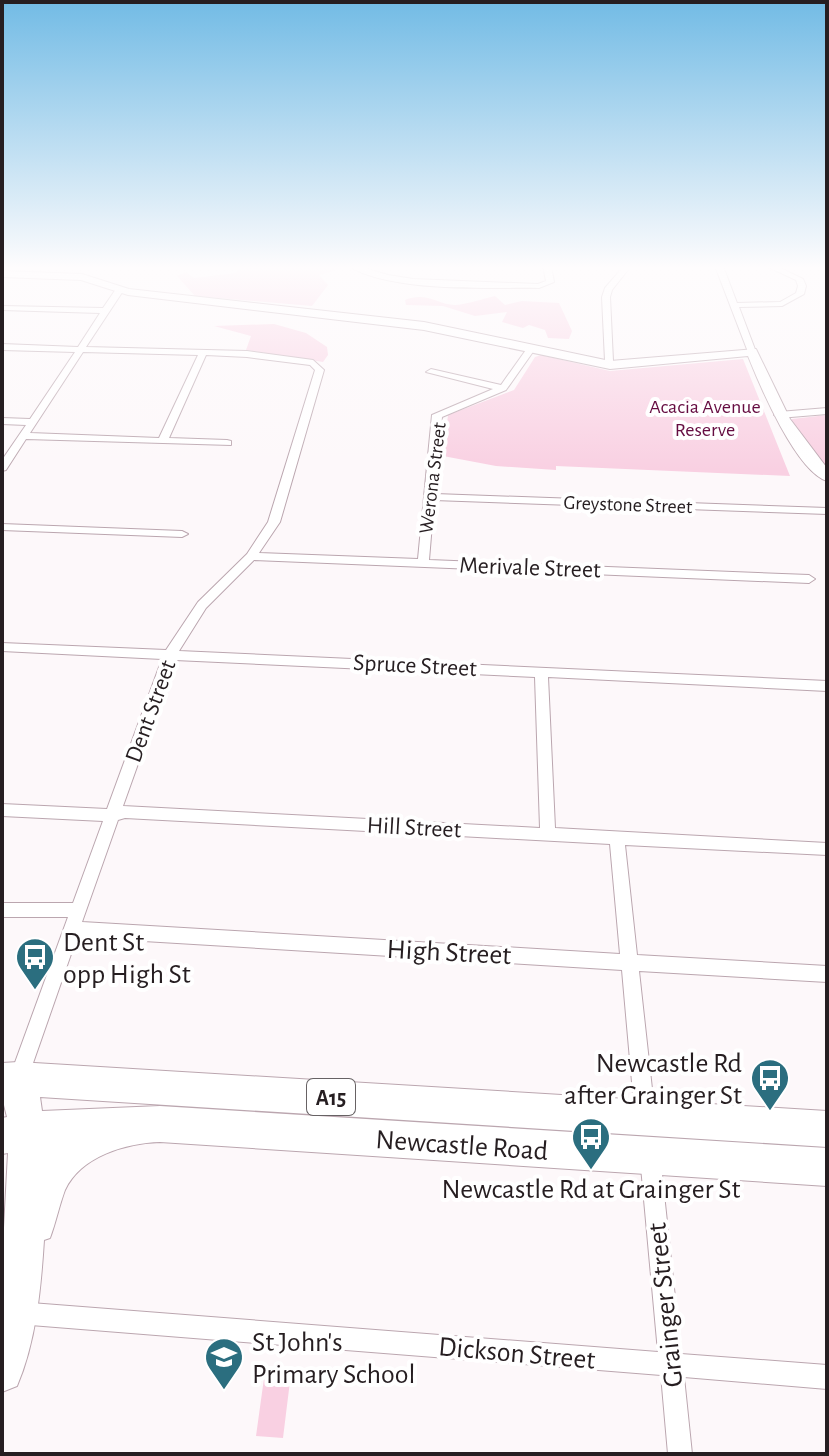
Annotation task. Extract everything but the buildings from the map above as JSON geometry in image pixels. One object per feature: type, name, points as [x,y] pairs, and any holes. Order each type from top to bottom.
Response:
[{"type":"highway","name":"Newcastle Road","points":[[10,1080],[827,1129]]},
{"type":"highway","points":[[10,1080],[11,1134],[23,1268]]},
{"type":"highway","name":"Newcastle Road","points":[[11,1134],[136,1124],[827,1167]]},
{"type":"highway","points":[[2,1371],[23,1268],[46,1188],[59,1165],[74,1149],[136,1124]]},
{"type":"street","points":[[2,468],[91,334]]},
{"type":"street","points":[[461,334],[610,365],[752,352]]},
{"type":"street","points":[[608,334],[609,361]]},
{"type":"street","points":[[745,334],[779,415],[794,440],[827,477]]},
{"type":"street","points":[[2,347],[203,353],[163,440]]},
{"type":"street","points":[[431,372],[503,388],[531,349]]},
{"type":"street","name":"Dent Street","points":[[10,1080],[71,929],[170,654],[202,605],[265,539],[281,505],[319,367],[288,358],[203,353]]},
{"type":"street","name":"Werona Street","points":[[423,563],[437,415],[503,388]]},
{"type":"street","points":[[779,415],[827,411]]},
{"type":"street","points":[[2,421],[33,422]]},
{"type":"street","points":[[24,436],[227,443]]},
{"type":"street","name":"Greystone Street","points":[[428,497],[827,511]]},
{"type":"street","points":[[2,527],[182,534]]},
{"type":"street","name":"Merivale Street","points":[[251,556],[809,579]]},
{"type":"street","name":"Spruce Street","points":[[2,647],[827,686]]},
{"type":"street","points":[[541,673],[548,834]]},
{"type":"street","name":"Hill Street","points":[[2,810],[112,815],[125,812],[827,849]]},
{"type":"street","points":[[617,838],[645,1117]]},
{"type":"street","points":[[2,910],[77,910]]},
{"type":"street","name":"High Street","points":[[71,929],[827,974]]},
{"type":"street","name":"Grainger Street","points":[[650,1156],[680,1454]]},
{"type":"street","name":"Dickson Street","points":[[16,1312],[827,1377]]},
{"type":"green space","points":[[243,334],[307,334],[327,347],[328,355],[323,362],[246,350],[251,336]]},
{"type":"green space","points":[[546,334],[571,334],[569,339],[548,338]]},
{"type":"green space","name":"Acacia Avenue Reserve","points":[[541,355],[610,371],[743,359],[790,476],[556,466],[556,470],[496,466],[443,456],[448,415],[514,390],[535,357]]},
{"type":"green space","points":[[827,415],[827,471],[792,419]]},
{"type":"green space","points":[[265,1371],[291,1373],[283,1438],[256,1436]]},
{"type":"place","name":"Dent St opp High St","points":[[35,991]]},
{"type":"place","name":"Newcastle Rd after Grainger St","points":[[770,1112]]},
{"type":"place","name":"Newcastle Rd at Grainger St","points":[[591,1171]]},
{"type":"place","name":"St John's Primary School","points":[[224,1391]]}]
